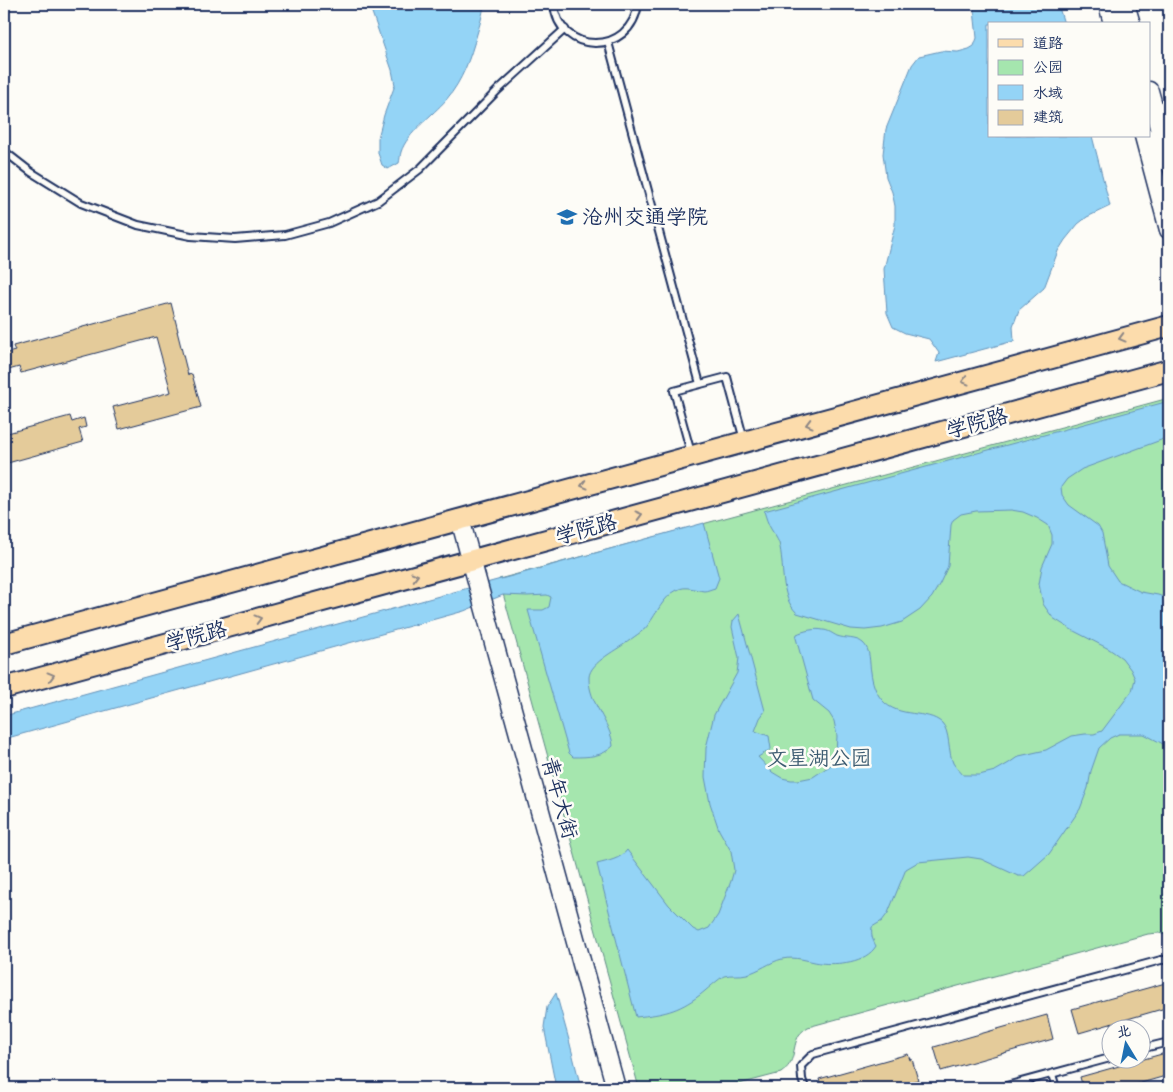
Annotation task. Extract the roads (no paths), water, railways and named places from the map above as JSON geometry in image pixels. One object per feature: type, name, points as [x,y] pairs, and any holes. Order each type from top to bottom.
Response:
[{"type":"main road","name":"学院路","points":[[4,644],[1169,326]]},
{"type":"main road","name":"学院路","points":[[4,688],[1169,370]]},
{"type":"street","points":[[1108,4],[1112,22]]},
{"type":"street","points":[[1125,4],[1130,22]]},
{"type":"street","points":[[1150,94],[1169,163]]},
{"type":"street","points":[[1145,138],[1169,230]]},
{"type":"street","name":"青年大街","points":[[460,519],[616,1088]]},
{"type":"lane","points":[[554,4],[556,15],[571,35],[586,42],[594,43],[608,42],[618,38],[630,26],[637,12],[638,4]]},
{"type":"lane","points":[[4,151],[31,172],[80,203],[138,225],[191,236],[235,239],[285,235],[329,223],[378,201],[420,169],[498,90],[565,29]]},
{"type":"lane","points":[[608,42],[700,384]]},
{"type":"lane","points":[[692,456],[674,391],[727,377],[744,442]]},
{"type":"lane","points":[[805,1088],[801,1066],[813,1054],[1161,960],[1169,960]]},
{"type":"lane","points":[[1150,1047],[1169,1042]]},
{"type":"lane","points":[[999,1088],[1100,1061]]},
{"type":"lane","points":[[1052,1074],[1056,1088]]},
{"type":"water","points":[[369,4],[484,4],[472,52],[457,85],[446,100],[409,138],[401,152],[399,163],[388,169],[382,165],[378,153],[378,138],[395,85],[392,70]]},
{"type":"water","points":[[976,4],[1058,4],[1063,22],[988,22],[988,138],[1093,138],[1110,206],[1087,217],[1078,224],[1065,240],[1058,251],[1044,288],[1019,310],[1013,326],[1014,341],[936,362],[939,353],[929,339],[905,333],[893,327],[887,313],[884,269],[895,225],[895,206],[886,177],[883,154],[886,129],[912,65],[919,56],[941,51],[958,52],[974,46],[977,38],[974,10]]},
{"type":"water","points":[[1169,401],[1169,434],[1161,440],[1082,469],[1067,479],[1061,487],[1062,495],[1069,505],[1098,526],[1102,533],[1108,566],[1118,581],[1141,592],[1169,599],[1169,747],[1144,734],[1119,734],[1110,738],[1099,748],[1080,809],[1049,854],[1024,876],[1018,876],[981,859],[968,857],[918,862],[906,869],[888,913],[882,921],[872,927],[872,937],[876,946],[865,956],[851,962],[835,964],[797,958],[782,959],[747,974],[724,976],[692,1001],[677,1009],[636,1017],[597,864],[618,858],[627,850],[669,905],[693,929],[699,932],[709,928],[718,915],[734,870],[731,851],[719,830],[710,803],[705,777],[706,748],[714,715],[737,673],[739,658],[732,627],[733,621],[739,614],[765,711],[755,731],[769,736],[771,749],[758,757],[772,772],[782,778],[791,780],[813,777],[831,765],[836,753],[837,736],[834,721],[829,713],[813,700],[796,638],[797,634],[806,631],[825,630],[837,636],[863,643],[869,653],[872,679],[882,700],[896,710],[929,716],[942,723],[945,727],[953,763],[963,775],[979,775],[995,771],[1019,756],[1046,750],[1072,736],[1094,734],[1102,731],[1132,691],[1135,679],[1122,658],[1053,618],[1043,604],[1039,584],[1042,567],[1052,544],[1052,535],[1048,525],[1037,518],[1023,512],[1011,510],[976,511],[961,514],[953,520],[951,525],[948,566],[932,597],[920,610],[902,622],[882,628],[865,630],[851,629],[797,613],[791,606],[785,589],[779,543],[764,511]]},
{"type":"water","points":[[704,523],[719,578],[715,588],[704,591],[684,588],[672,593],[644,629],[606,656],[591,671],[589,677],[592,695],[608,729],[613,746],[599,754],[573,757],[569,753],[528,610],[543,610],[549,607],[551,597],[547,595],[503,595],[464,611],[4,739],[4,716]]},
{"type":"water","points":[[556,993],[581,1088],[556,1088],[544,1027],[547,1007]]},
{"type":"place","name":"沧州交通学院","points":[[567,217]]},
{"type":"park label","name":"文星湖公园","points":[[819,758]]}]
